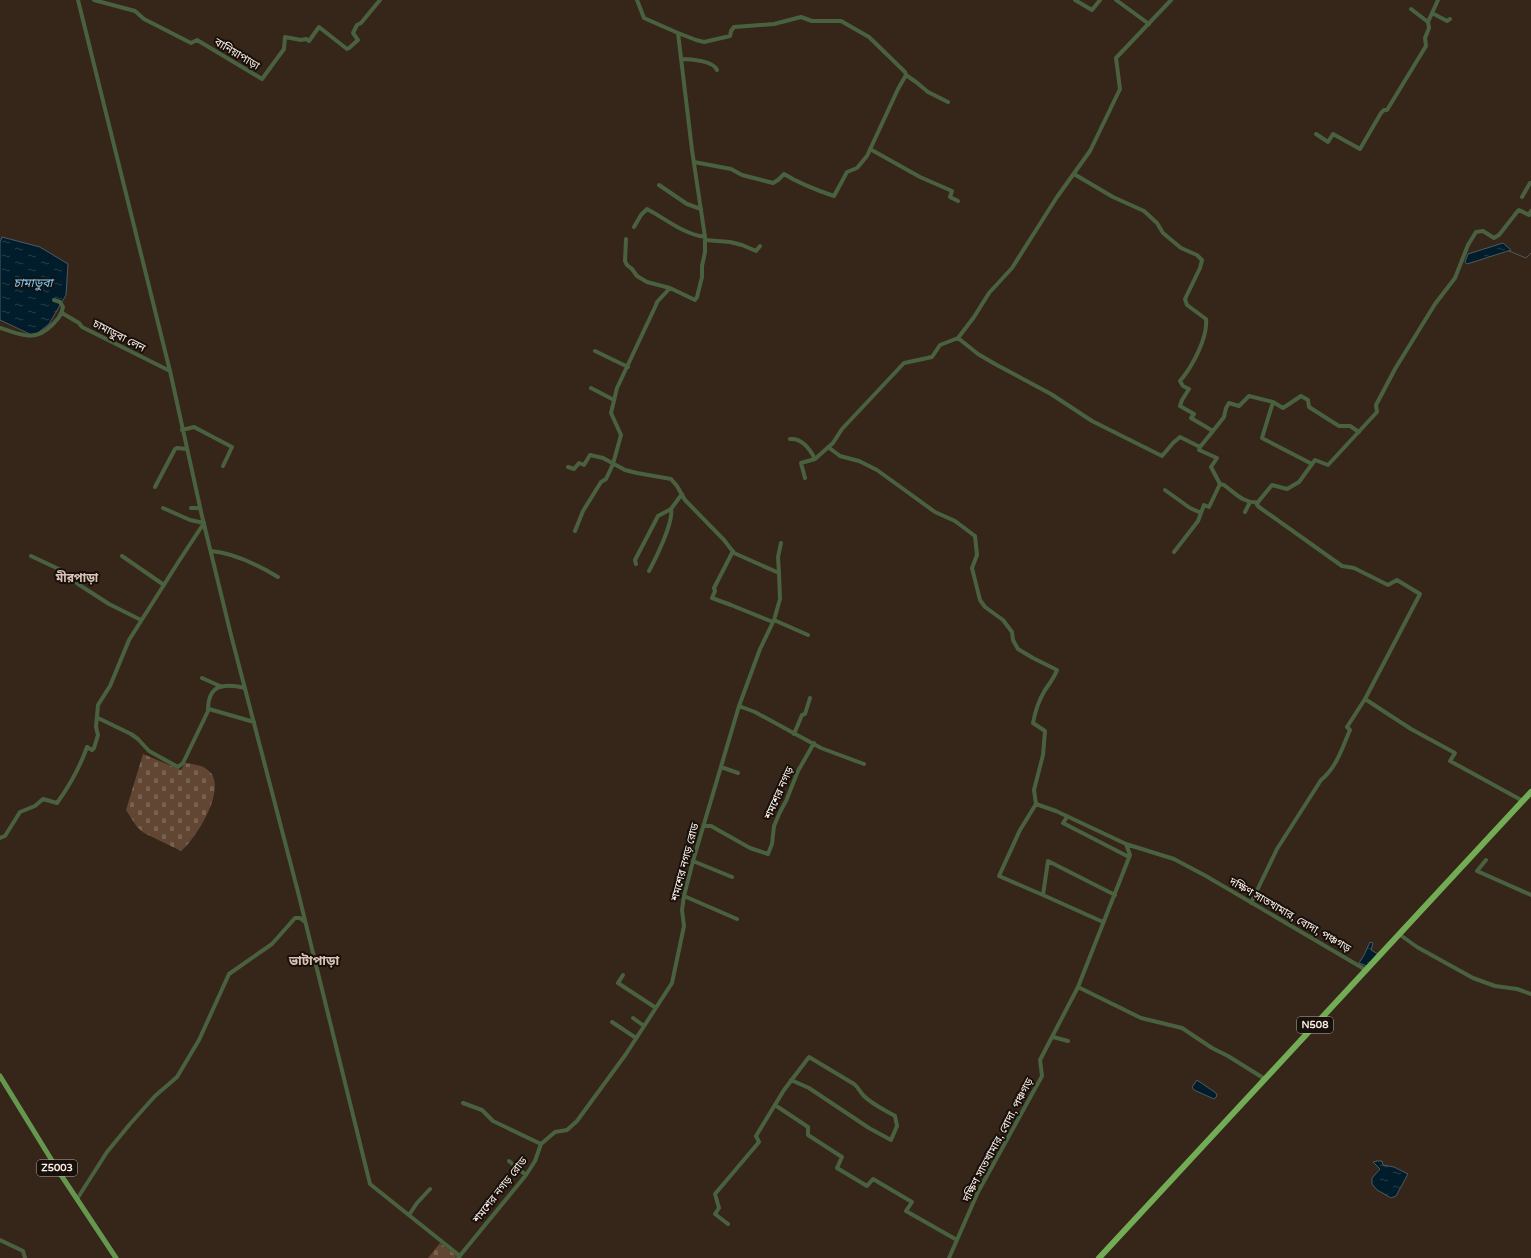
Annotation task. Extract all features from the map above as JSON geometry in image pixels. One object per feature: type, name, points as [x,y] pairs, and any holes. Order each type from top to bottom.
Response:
[{"type":"highway","name":"N508","points":[[1099,1258],[1531,792]]},
{"type":"main road","name":"Z5003","points":[[0,1076],[116,1258]]},
{"type":"street","points":[[78,0],[170,371],[196,498],[204,523],[370,1184],[407,1216],[459,1257]]},
{"type":"street","name":"বানিয়াপাড়া","points":[[94,0],[135,11],[144,19],[191,43],[197,40],[262,79],[284,49],[285,37],[301,40],[306,39],[309,41],[319,27],[347,49],[349,48],[358,40],[353,33],[357,25],[361,23],[380,0]]},
{"type":"street","points":[[1075,0],[1092,10],[1100,0]]},
{"type":"street","points":[[1116,0],[1149,24]]},
{"type":"street","points":[[804,478],[800,463],[815,459],[828,448],[842,428],[904,363],[932,357],[940,345],[958,338],[974,318],[989,293],[1012,268],[1053,203],[1090,151],[1120,89],[1116,58],[1171,0]]},
{"type":"street","points":[[1316,134],[1328,142],[1333,134],[1360,149],[1381,114],[1384,110],[1388,110],[1426,46],[1425,38],[1429,28],[1428,22],[1438,0]]},
{"type":"street","points":[[638,2],[644,18],[678,33],[704,42],[730,36],[734,27],[774,24],[801,17],[812,21],[841,21],[869,38],[905,72],[906,75],[928,92],[948,102]]},
{"type":"street","points":[[1411,9],[1428,22]]},
{"type":"street","points":[[1432,13],[1447,21],[1450,18]]},
{"type":"street","points":[[626,239],[625,261],[637,276],[646,282],[656,283],[670,288],[695,300],[702,277],[705,239],[678,33]]},
{"type":"street","points":[[681,59],[690,59],[712,64],[717,70]]},
{"type":"street","points":[[694,162],[731,169],[742,175],[773,183],[784,174],[819,192],[834,196],[846,172],[857,168],[867,156],[906,75]]},
{"type":"street","points":[[870,149],[920,177],[952,191],[950,197],[958,201]]},
{"type":"street","points":[[1074,174],[1113,197],[1144,211],[1157,223],[1163,233],[1181,248],[1197,255],[1202,260],[1200,268],[1185,299],[1187,305],[1206,319],[1207,324],[1204,338],[1188,372],[1180,381],[1183,386],[1189,389],[1180,406],[1194,414],[1191,418],[1213,432]]},
{"type":"street","points":[[1522,197],[1531,183]]},
{"type":"street","points":[[659,185],[687,204],[701,209]]},
{"type":"street","points":[[634,228],[647,209],[663,217],[678,228],[705,239],[730,242],[756,251],[760,246]]},
{"type":"street","points":[[1258,502],[1272,485],[1288,489],[1296,484],[1314,460],[1328,465],[1359,432],[1377,412],[1376,405],[1395,369],[1435,304],[1455,278],[1468,245],[1476,232],[1483,231],[1494,238],[1499,235],[1519,210],[1529,215],[1531,210]]},
{"type":"street","points":[[575,531],[583,511],[601,482],[606,479],[613,464],[621,435],[611,413],[617,388],[657,302],[670,288]]},
{"type":"street","name":"চামাডুবা লেন","points":[[54,300],[60,302],[63,307],[62,313],[79,322],[82,327],[170,371]]},
{"type":"street","points":[[0,328],[26,336],[34,336],[41,334],[48,329],[62,313]]},
{"type":"street","points":[[958,338],[978,354],[1051,394],[1092,421],[1162,456],[1180,437],[1200,447],[1200,450],[1217,458],[1211,467],[1220,484],[1246,501],[1258,502]]},
{"type":"street","points":[[595,351],[628,367]]},
{"type":"street","points":[[591,388],[614,400]]},
{"type":"street","points":[[1200,447],[1224,417],[1229,403],[1239,406],[1249,396],[1273,402],[1283,408],[1301,396],[1308,400],[1308,407],[1339,426],[1350,426],[1359,432]]},
{"type":"street","points":[[1273,402],[1262,438],[1312,464]]},
{"type":"street","points":[[182,430],[194,427],[232,447],[223,466]]},
{"type":"street","points":[[790,438],[795,438],[810,448],[815,459]]},
{"type":"street","points":[[828,448],[840,456],[859,461],[877,470],[929,509],[955,521],[975,536],[977,555],[972,568],[980,600],[984,607],[1003,620],[1012,632],[1013,640],[1018,649],[1057,670],[1052,681],[1045,690],[1035,712],[1033,723],[1045,731],[1043,755],[1034,790],[1036,804],[1020,830],[999,876],[1103,922]]},
{"type":"street","points":[[155,487],[175,449],[187,449]]},
{"type":"street","points":[[568,467],[574,469],[579,463],[584,465],[590,455],[603,458],[637,474],[671,479],[685,500],[733,551],[738,555],[780,573]]},
{"type":"street","points":[[1174,552],[1198,521],[1204,505],[1209,507],[1220,484]]},
{"type":"street","points":[[1165,490],[1190,508],[1201,513]]},
{"type":"street","points":[[636,564],[635,560],[658,516],[671,509],[682,494]]},
{"type":"street","points":[[1245,512],[1250,502]]},
{"type":"street","points":[[1251,903],[1277,849],[1321,780],[1335,765],[1350,730],[1347,727],[1365,700],[1420,594],[1397,580],[1388,585],[1354,568],[1342,566],[1259,507],[1258,502]]},
{"type":"street","points":[[163,508],[190,520],[204,523]]},
{"type":"street","points":[[191,508],[200,508]]},
{"type":"street","points":[[649,572],[657,557],[670,520],[671,509]]},
{"type":"street","points":[[0,838],[5,836],[20,812],[35,806],[43,799],[57,803],[81,764],[87,747],[92,750],[94,748],[98,735],[96,727],[98,705],[110,686],[130,640],[204,523]]},
{"type":"street","name":"শমশের নগড় রোড","points":[[459,1257],[526,1175],[541,1144],[555,1132],[567,1130],[577,1121],[636,1038],[672,983],[684,926],[682,910],[684,896],[693,861],[739,706],[760,650],[773,621],[780,599],[780,573],[778,557],[781,543]]},
{"type":"street","points":[[211,551],[247,561],[278,578]]},
{"type":"street","points":[[733,551],[714,588],[716,591],[712,598],[808,635]]},
{"type":"street","points":[[31,556],[65,572],[78,584],[109,604],[142,620]]},
{"type":"street","points":[[122,556],[164,585]]},
{"type":"street","points":[[202,678],[220,686],[245,688]]},
{"type":"street","points":[[98,718],[131,734],[149,751],[178,767],[183,763],[208,710],[208,703],[212,692],[220,686]]},
{"type":"street","points":[[794,734],[802,715],[805,714],[810,698]]},
{"type":"street","points":[[1365,700],[1411,729],[1455,753],[1450,761],[1523,801]]},
{"type":"street","points":[[739,706],[755,712],[794,734],[829,751],[844,755],[864,764]]},
{"type":"street","points":[[208,710],[209,709],[254,722]]},
{"type":"street","name":"শমশের নগড়","points":[[704,826],[711,826],[750,848],[768,854],[772,844],[774,826],[798,771],[814,743]]},
{"type":"street","points":[[721,767],[738,773]]},
{"type":"street","points":[[1036,804],[1126,844],[1130,857]]},
{"type":"street","points":[[1067,817],[1063,823],[1130,857]]},
{"type":"street","name":"দক্ষিণ সাতখামার, বোদা, পঞ্চগড়","points":[[1126,844],[1174,859],[1206,876],[1366,970]]},
{"type":"street","name":"দক্ষিণ সাতখামার, বোদা, পঞ্চগড়","points":[[950,1258],[978,1192],[1042,1076],[1040,1060],[1078,987],[1130,857]]},
{"type":"street","points":[[1486,860],[1477,871],[1531,895]]},
{"type":"street","points":[[693,861],[732,878]]},
{"type":"street","points":[[1043,895],[1048,861],[1115,895]]},
{"type":"street","points":[[684,896],[697,900],[737,919]]},
{"type":"street","points":[[77,1199],[107,1152],[155,1096],[177,1077],[199,1040],[229,974],[272,944],[295,918],[300,918],[305,922]]},
{"type":"street","points":[[1399,934],[1417,947],[1473,978],[1495,986],[1517,989],[1529,993]]},
{"type":"street","points":[[624,975],[618,983],[656,1008]]},
{"type":"street","points":[[1078,987],[1141,1018],[1182,1028],[1212,1048],[1265,1079]]},
{"type":"street","points":[[633,1018],[644,1026]]},
{"type":"street","points":[[612,1022],[636,1038]]},
{"type":"street","points":[[1053,1037],[1068,1041]]},
{"type":"street","points":[[728,1224],[715,1214],[719,1208],[715,1194],[759,1142],[756,1136],[791,1080],[809,1057],[854,1084],[859,1088],[862,1094],[875,1105],[895,1116],[897,1126],[891,1140],[869,1128],[809,1088],[791,1080]]},
{"type":"street","points":[[464,1102],[482,1110],[493,1121],[541,1144]]},
{"type":"street","points":[[775,1105],[808,1127],[808,1135],[842,1157],[837,1168],[867,1186],[873,1179],[912,1202],[906,1211],[957,1240]]},
{"type":"street","points":[[509,1161],[526,1175]]},
{"type":"street","points":[[407,1216],[430,1189]]},
{"type":"street","points":[[0,1240],[22,1251],[25,1258]]},
{"type":"green space","points":[[143,754],[181,770],[185,763],[201,766],[209,771],[214,779],[215,789],[208,813],[194,836],[181,851],[144,833],[137,827],[126,810]]},
{"type":"green space","points":[[440,1243],[457,1256],[455,1258],[428,1258]]},
{"type":"water","name":"চামাডুবা","points":[[2,237],[40,247],[68,264],[66,295],[49,324],[34,336],[0,320],[0,242]]},
{"type":"water","points":[[1503,243],[1511,250],[1467,264],[1465,262],[1468,254]]},
{"type":"water","points":[[1370,942],[1373,943],[1371,950],[1378,954],[1367,966],[1359,963]]},
{"type":"water","points":[[1197,1080],[1216,1093],[1217,1096],[1214,1099],[1194,1090],[1192,1087]]},
{"type":"water","points":[[1382,1161],[1383,1165],[1394,1167],[1408,1174],[1396,1196],[1391,1198],[1377,1190],[1372,1184],[1372,1178],[1380,1169],[1373,1162]]},
{"type":"waterway","points":[[1509,251],[1526,258],[1531,253]]},
{"type":"district","name":"মীরপাড়া","points":[[77,578]]},
{"type":"district","name":"ভাটাপাড়া","points":[[314,961]]}]
